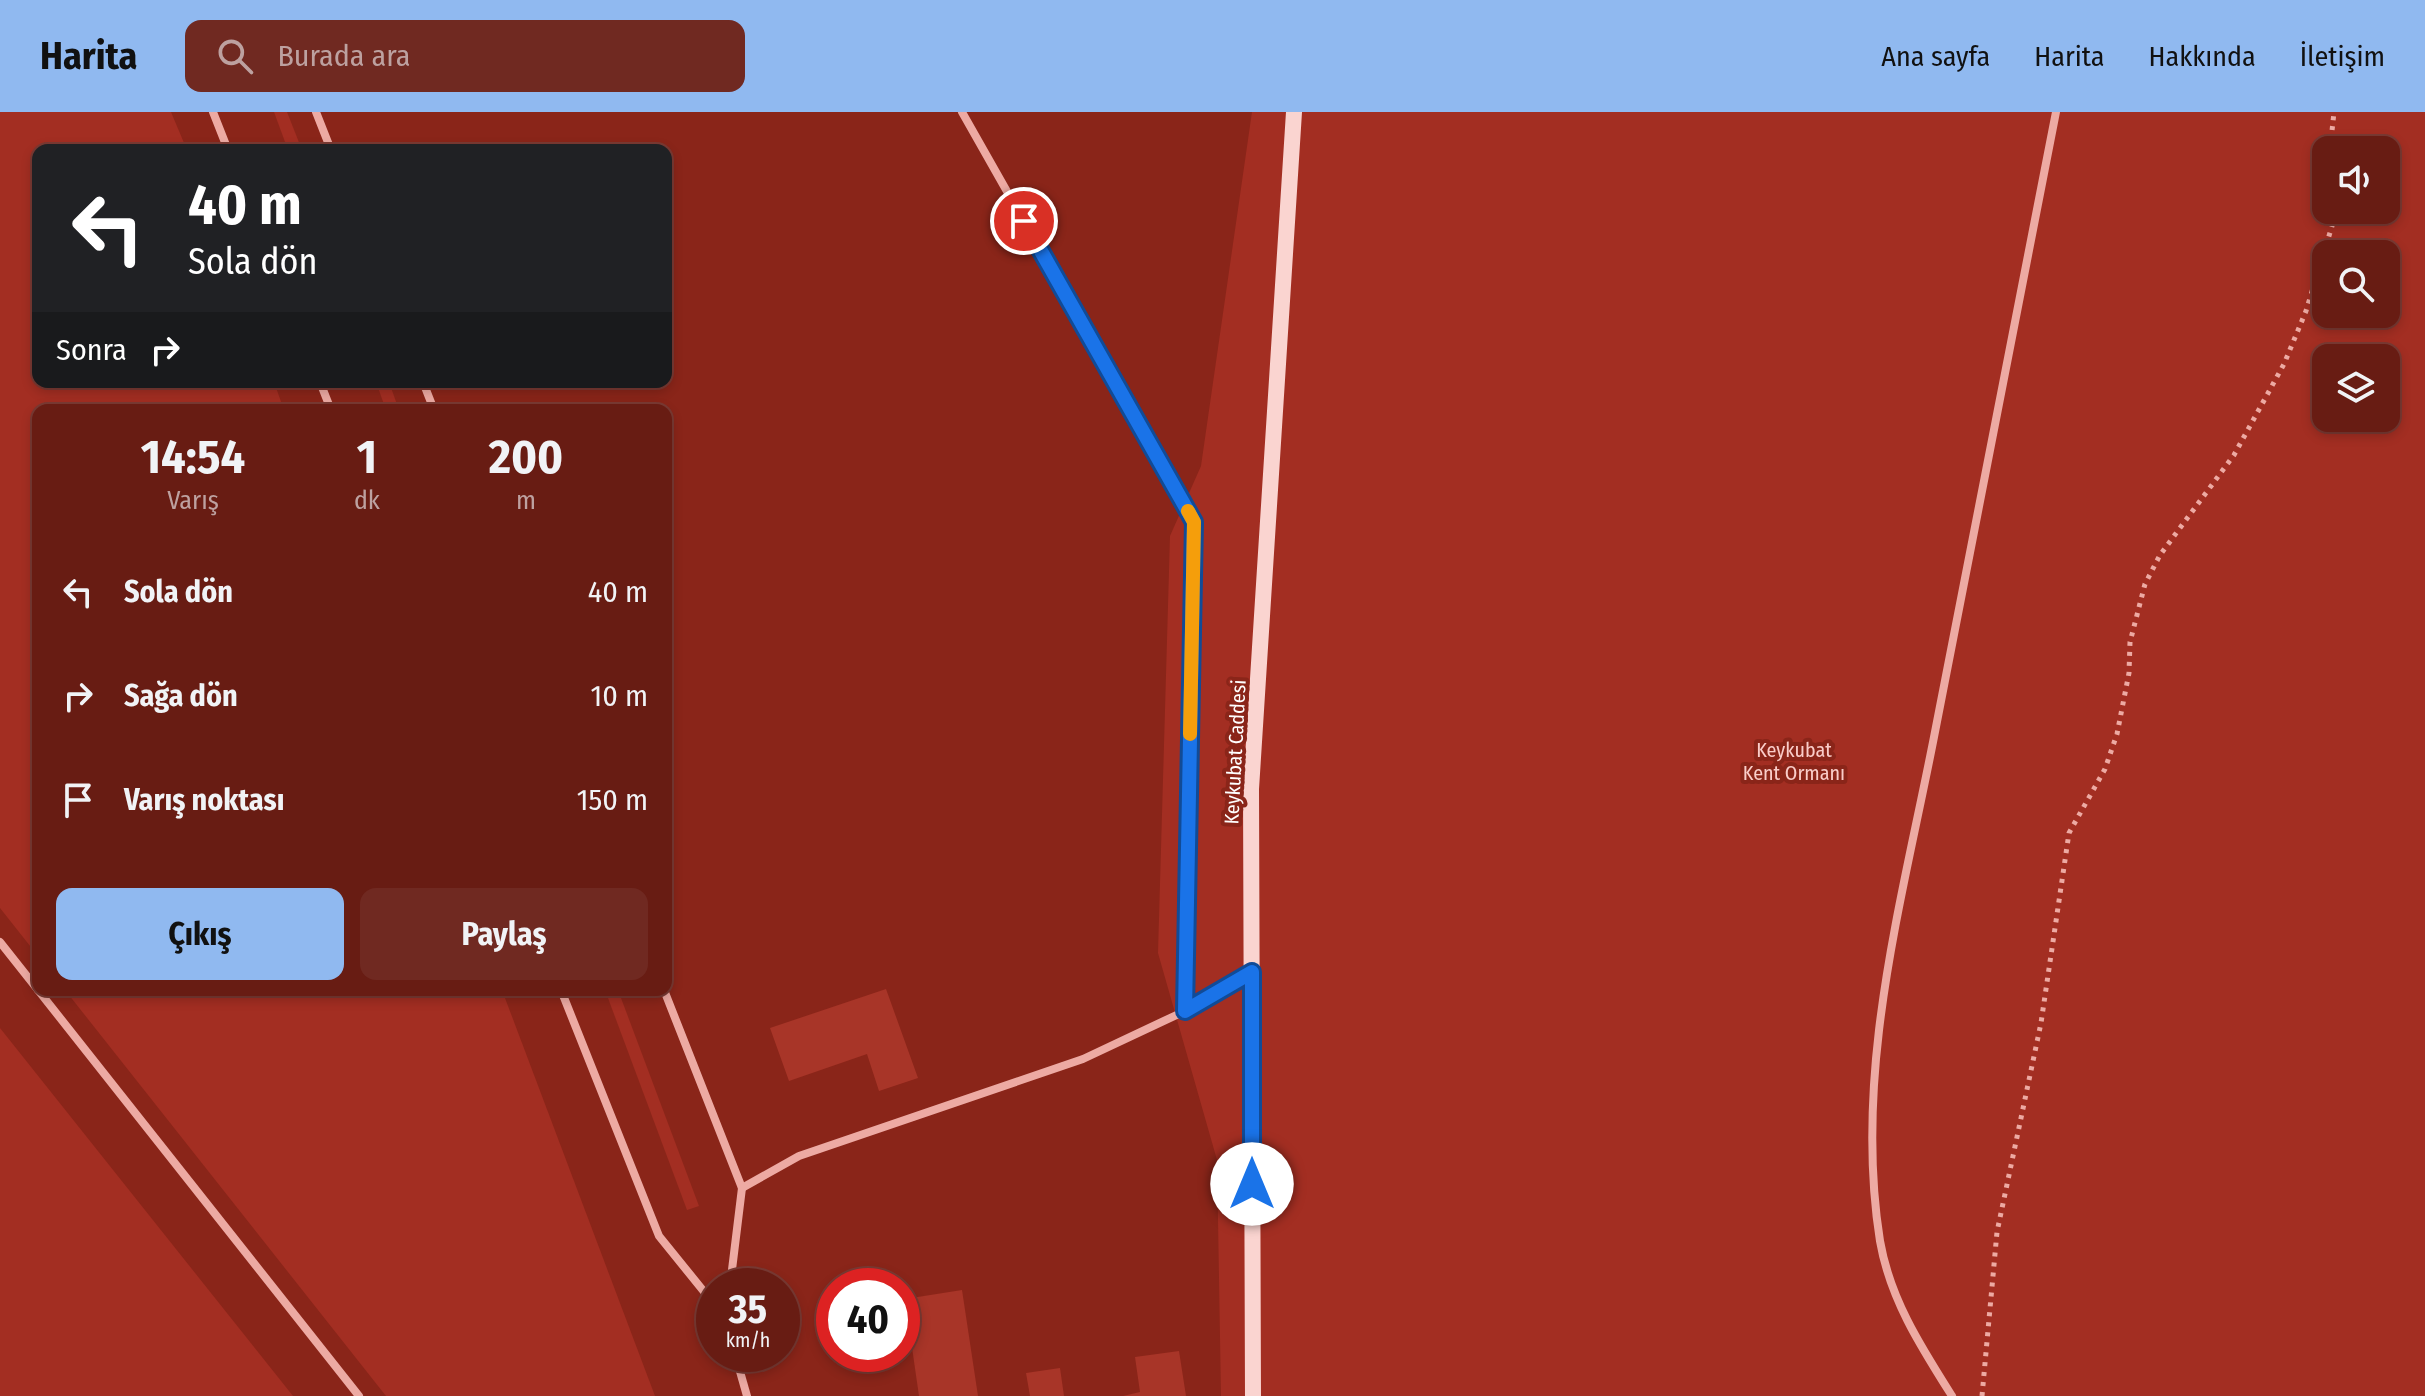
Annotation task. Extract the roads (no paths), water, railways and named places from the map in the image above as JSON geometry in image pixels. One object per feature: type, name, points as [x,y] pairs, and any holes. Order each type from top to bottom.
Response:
[{"type":"street","points":[[213,112],[226,144]]},
{"type":"street","points":[[316,112],[329,144]]},
{"type":"street","points":[[962,112],[1194,522],[1185,1011]]},
{"type":"street","name":"Keykubat Caddesi","points":[[1253,1396],[1251,789],[1294,112]]},
{"type":"street","points":[[1952,1396],[1901,1309],[1881,1245],[1873,1166],[1876,1066],[1896,926],[2056,112]]},
{"type":"street","points":[[0,942],[32,982]]},
{"type":"street","points":[[742,1188],[799,1156],[1083,1059],[1185,1011],[1252,972]]},
{"type":"street","points":[[43,996],[359,1396]]},
{"type":"street","points":[[563,996],[659,1236],[696,1282]]},
{"type":"street","points":[[666,996],[742,1188],[732,1268]]},
{"type":"street","points":[[740,1372],[747,1396]]},
{"type":"park label","name":"Keykubat Kent Ormanı","points":[[1794,762]]}]
